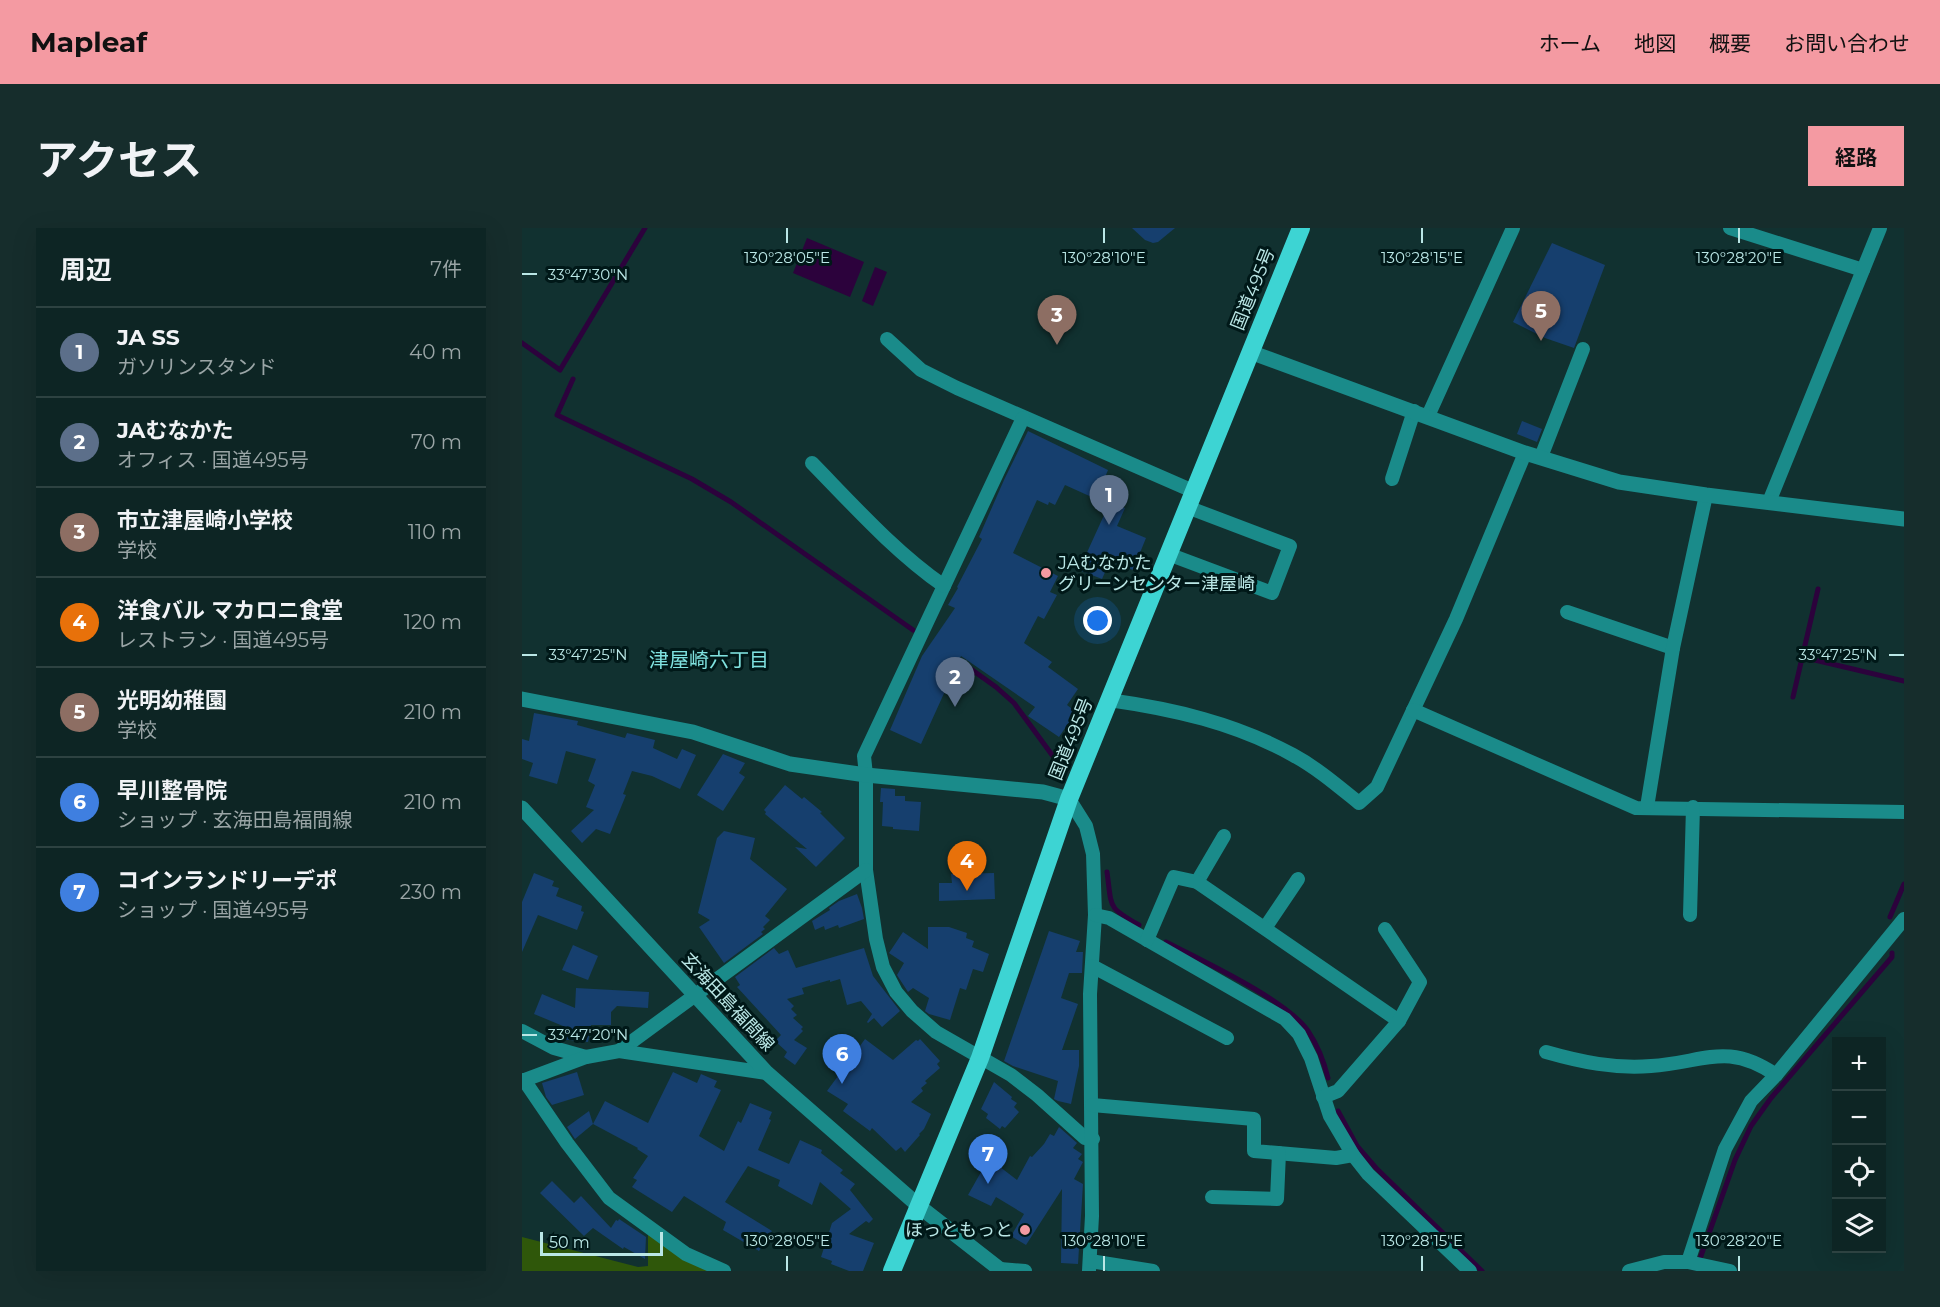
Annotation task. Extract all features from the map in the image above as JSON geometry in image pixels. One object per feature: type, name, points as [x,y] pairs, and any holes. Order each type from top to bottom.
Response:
[{"type":"highway","name":"国道495号","points":[[892,1271],[980,1058],[1069,799],[1300,228]]},
{"type":"street","points":[[1392,478],[1513,228]]},
{"type":"street","points":[[1730,228],[1863,270]]},
{"type":"street","points":[[1769,502],[1880,228]]},
{"type":"street","points":[[887,339],[921,370],[1290,546],[1272,593],[1168,554]]},
{"type":"street","points":[[1541,458],[1583,349]]},
{"type":"street","points":[[1250,352],[1525,453],[1619,482],[1904,519]]},
{"type":"street","points":[[1023,418],[864,756],[866,870],[876,939],[884,967],[897,992],[912,1011],[936,1032],[1011,1075],[1085,1138],[1093,1139]]},
{"type":"street","points":[[1109,700],[1164,708],[1208,719],[1252,736],[1293,755],[1329,778],[1359,803],[1377,787],[1456,619],[1525,453]]},
{"type":"street","points":[[812,463],[867,520],[926,573],[945,586]]},
{"type":"street","points":[[1647,807],[1673,648],[1706,495]]},
{"type":"street","points":[[1567,612],[1673,648]]},
{"type":"street","points":[[522,699],[693,732],[790,764],[866,775],[1042,792],[1069,799],[1086,826],[1093,854],[1095,915],[1090,994],[1093,1139],[1089,1266],[1153,1271]]},
{"type":"street","points":[[1413,710],[1636,808],[1693,807],[1904,812]]},
{"type":"street","points":[[1690,915],[1693,807]]},
{"type":"street","name":"玄海田島福間線","points":[[522,808],[767,1073],[920,1207],[1001,1270]]},
{"type":"street","points":[[1197,882],[1224,836]]},
{"type":"street","points":[[619,1051],[866,870]]},
{"type":"street","points":[[1147,940],[1174,877],[1197,882],[1398,1021]]},
{"type":"street","points":[[1264,928],[1298,879]]},
{"type":"street","points":[[1095,915],[1109,918],[1285,1019],[1299,1034],[1311,1058],[1330,1116],[1353,1155],[1368,1174],[1470,1271]]},
{"type":"street","points":[[1688,1262],[1725,1149],[1752,1101],[1904,919]]},
{"type":"street","points":[[1323,1097],[1338,1091],[1398,1021],[1420,982],[1386,929]]},
{"type":"street","points":[[1092,966],[1227,1038]]},
{"type":"street","points":[[522,1031],[554,1048],[586,1057]]},
{"type":"street","points":[[724,1271],[686,1254],[609,1198],[523,1081],[586,1057],[619,1051],[767,1073]]},
{"type":"street","points":[[1546,1052],[1606,1066],[1653,1066],[1696,1058],[1730,1055],[1760,1064],[1776,1075]]},
{"type":"street","points":[[1092,1105],[1254,1119],[1254,1151],[1336,1158],[1353,1155]]},
{"type":"street","points":[[1212,1197],[1277,1199],[1279,1153]]},
{"type":"street","points":[[1629,1271],[1664,1262],[1688,1262],[1730,1271]]},
{"type":"street","points":[[1001,1270],[1025,1271]]},
{"type":"green space","points":[[648,1233],[714,1271],[522,1271],[522,1237],[638,1267],[648,1266]]},
{"type":"shaded area","points":[[807,238],[864,262],[850,297],[793,273]]},
{"type":"shaded area","points":[[875,267],[887,272],[873,306],[862,301]]},
{"type":"building","points":[[1132,228],[1175,228],[1158,242],[1153,243],[1145,240]]},
{"type":"building","points":[[1552,243],[1605,265],[1574,348],[1545,338],[1513,322]]},
{"type":"building","points":[[1522,421],[1542,429],[1537,442],[1517,434]]},
{"type":"building","points":[[1028,431],[1108,470],[1096,499],[1065,485],[1055,505],[1049,502],[1048,505],[1037,500],[1013,553],[1058,576],[1050,592],[1057,595],[1044,619],[1038,616],[1024,643],[1052,662],[1048,667],[1078,689],[1067,705],[1076,712],[1059,737],[1028,716],[1035,707],[961,656],[921,744],[890,730],[922,656],[955,608],[948,605],[982,539],[979,537]]},
{"type":"building","points":[[1110,502],[1125,508],[1117,526],[1146,538],[1133,570],[1110,561],[1102,579],[1079,570]]},
{"type":"building","points":[[534,713],[578,721],[577,725],[625,738],[627,733],[655,740],[653,748],[677,759],[682,749],[696,755],[680,789],[652,776],[632,771],[623,794],[626,795],[610,834],[596,829],[582,843],[571,831],[594,810],[586,807],[595,785],[588,781],[596,759],[566,751],[557,784],[529,776],[533,763],[522,759],[522,739],[529,741]]},
{"type":"building","points":[[723,754],[745,763],[739,773],[745,777],[723,811],[697,795]]},
{"type":"building","points":[[785,785],[822,812],[820,813],[845,838],[816,867],[795,847],[807,849],[765,814],[764,810]]},
{"type":"building","points":[[881,788],[895,789],[895,796],[905,796],[905,801],[921,802],[919,831],[882,826]]},
{"type":"building","points":[[724,831],[755,838],[750,859],[787,889],[765,916],[770,920],[763,927],[765,929],[761,932],[763,934],[724,963],[699,927],[710,920],[698,913],[717,838]]},
{"type":"building","points":[[534,873],[554,881],[552,886],[559,888],[556,896],[582,906],[581,911],[584,912],[577,930],[538,915],[522,952],[522,902]]},
{"type":"building","points":[[994,873],[995,899],[939,901],[939,883],[952,883],[951,874]]},
{"type":"building","points":[[857,894],[864,919],[839,928],[838,925],[825,930],[824,926],[815,930],[812,921],[830,910],[829,908],[839,901]]},
{"type":"building","points":[[928,927],[949,927],[967,933],[966,938],[974,941],[972,947],[989,954],[983,972],[973,969],[966,990],[960,988],[950,1020],[925,1011],[929,998],[913,988],[908,992],[897,975],[904,963],[889,953],[903,932],[928,949]]},
{"type":"building","points":[[1049,931],[1080,941],[1076,952],[1083,952],[1082,973],[1069,973],[1061,998],[1078,1004],[1062,1050],[1079,1050],[1079,1066],[1071,1104],[1054,1099],[1058,1081],[1004,1061]]},
{"type":"building","points":[[573,945],[598,956],[588,980],[562,970]]},
{"type":"building","points":[[774,948],[779,954],[788,950],[796,968],[864,948],[873,976],[900,1011],[882,1027],[874,1018],[867,1022],[872,1014],[861,1001],[847,1005],[840,979],[802,988],[804,994],[787,999],[794,1006],[791,1009],[797,1015],[793,1018],[803,1027],[801,1029],[803,1031],[794,1040],[807,1048],[795,1065],[784,1057],[787,1052],[775,1041],[781,1035],[737,987],[740,985],[735,977]]},
{"type":"building","points":[[576,988],[649,992],[648,1008],[617,1006],[611,1012],[611,1025],[591,1025],[588,1042],[561,1039],[563,1026],[534,1014],[542,994],[575,1008]]},
{"type":"building","points":[[865,1039],[893,1060],[920,1039],[940,1061],[937,1064],[940,1068],[925,1081],[927,1083],[921,1088],[923,1091],[911,1102],[931,1114],[920,1135],[905,1152],[901,1147],[896,1151],[872,1128],[870,1131],[843,1111],[848,1104],[827,1091]]},
{"type":"building","points":[[577,1072],[584,1095],[552,1105],[546,1097],[542,1083]]},
{"type":"building","points":[[673,1072],[697,1083],[701,1074],[717,1081],[714,1087],[721,1090],[699,1136],[724,1151],[738,1121],[741,1123],[750,1103],[772,1112],[769,1119],[771,1120],[758,1150],[789,1164],[800,1140],[822,1150],[821,1153],[843,1170],[840,1173],[855,1184],[850,1190],[873,1219],[869,1223],[866,1221],[849,1234],[874,1243],[863,1271],[849,1271],[821,1257],[832,1223],[851,1209],[820,1182],[812,1205],[778,1186],[780,1180],[748,1166],[725,1202],[772,1231],[759,1251],[723,1230],[726,1222],[684,1196],[672,1212],[632,1187],[637,1180],[633,1178],[648,1156],[638,1148],[593,1124],[605,1101],[648,1123]]},
{"type":"building","points":[[994,1082],[1017,1103],[1014,1107],[1019,1112],[1005,1128],[1002,1126],[1000,1129],[986,1118],[988,1114],[981,1109]]},
{"type":"building","points":[[589,1111],[593,1124],[575,1139],[567,1127]]},
{"type":"building","points":[[1059,1127],[1077,1143],[1073,1148],[1082,1154],[1078,1159],[1083,1162],[1074,1179],[1083,1184],[1078,1264],[1061,1263],[1062,1189],[1026,1245],[1011,1236],[1024,1214],[996,1197],[991,1206],[968,1195],[985,1165],[987,1167],[991,1160],[1017,1180],[1030,1156],[1032,1157],[1044,1144],[1050,1134],[1054,1136]]},
{"type":"building","points":[[552,1181],[574,1203],[581,1196],[611,1228],[619,1219],[646,1237],[645,1259],[624,1247],[623,1249],[593,1228],[584,1236],[540,1193]]},
{"type":"waterway","points":[[522,343],[560,370],[645,228]]},
{"type":"waterway","points":[[573,379],[557,415],[692,479],[731,502],[913,630]]},
{"type":"waterway","points":[[1793,697],[1818,589]]},
{"type":"waterway","points":[[954,657],[1014,703],[1055,759]]},
{"type":"waterway","points":[[1802,657],[1904,681]]},
{"type":"waterway","points":[[1107,872],[1111,900],[1116,910],[1139,925]]},
{"type":"waterway","points":[[1890,917],[1904,884]]},
{"type":"waterway","points":[[1166,942],[1243,982],[1297,1019],[1315,1042],[1328,1078]]},
{"type":"waterway","points":[[1701,1256],[1735,1160],[1751,1126],[1771,1098],[1892,957],[1892,953]]},
{"type":"waterway","points":[[1338,1111],[1357,1146],[1376,1168],[1482,1271]]},
{"type":"place","name":"光明幼稚園","points":[[1541,341]]},
{"type":"place","name":"市立津屋崎小学校","points":[[1057,345]]},
{"type":"place","name":"JA SS","points":[[1109,525]]},
{"type":"place","name":"JAむなかた グリーンセンター津屋崎","points":[[1046,573]]},
{"type":"place","name":"JAむなかた","points":[[955,707]]},
{"type":"place","name":"洋食バル マカロニ食堂","points":[[967,891]]},
{"type":"place","name":"早川整骨院","points":[[842,1084]]},
{"type":"place","name":"コインランドリーデポ","points":[[988,1184]]},
{"type":"place","name":"ほっともっと","points":[[1025,1230]]},
{"type":"district","name":"津屋崎六丁目","points":[[709,660]]}]
